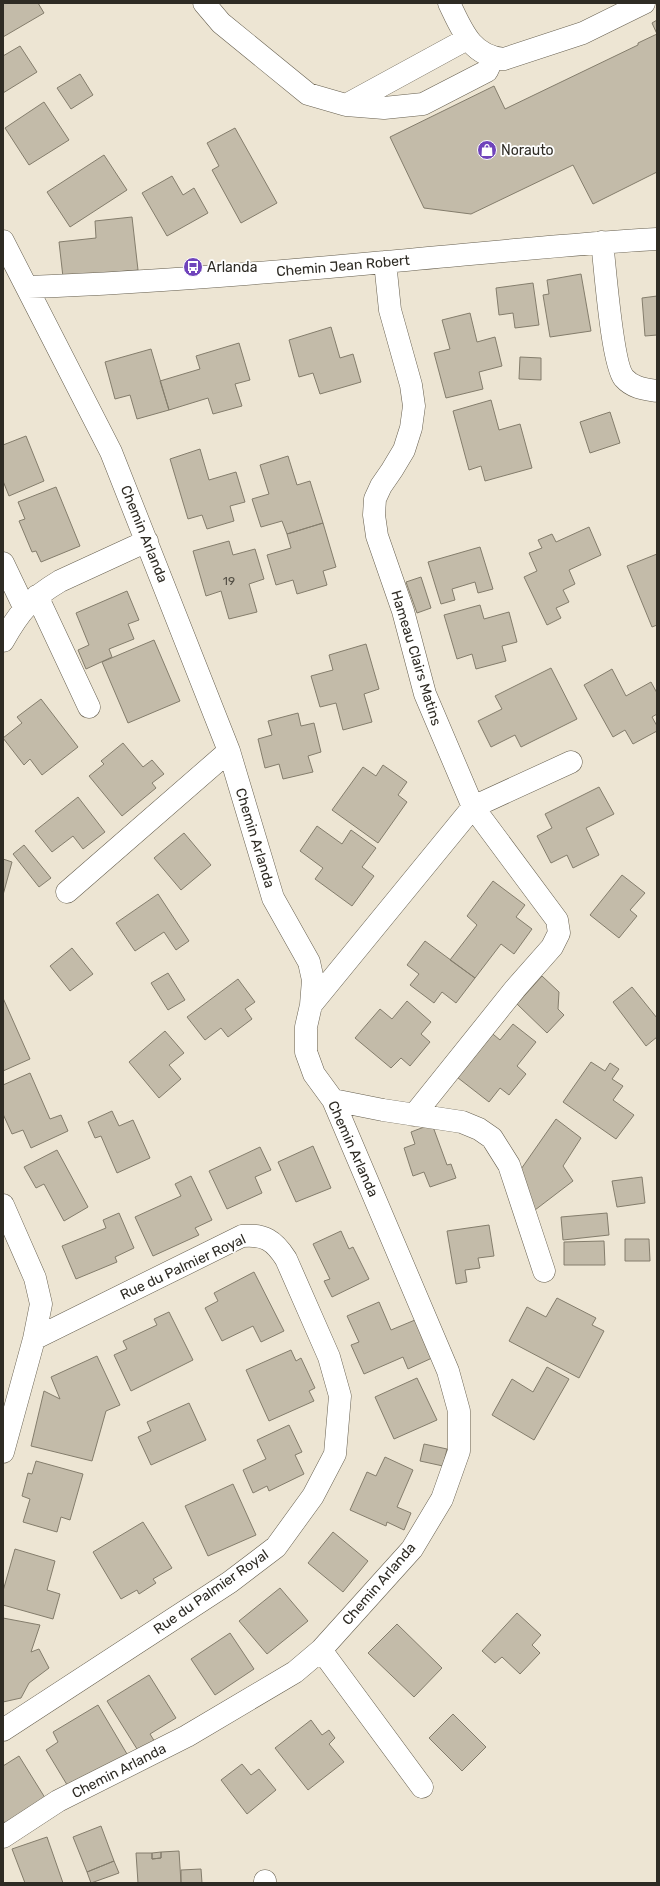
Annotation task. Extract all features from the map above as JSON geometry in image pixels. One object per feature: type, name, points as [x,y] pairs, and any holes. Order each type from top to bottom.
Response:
[{"type":"street","points":[[204,3],[221,23],[308,94],[346,105],[384,108],[423,104],[487,71],[492,58]]},
{"type":"street","points":[[450,3],[467,39],[484,54],[492,58],[504,59],[583,33],[644,3]]},
{"type":"street","points":[[346,105],[467,39]]},
{"type":"street","name":"Chemin Jean Robert","points":[[28,287],[125,284],[602,242],[657,239]]},
{"type":"street","name":"Chemin Arlanda","points":[[3,240],[111,452],[229,751],[273,898],[309,962],[313,980],[311,1005],[306,1027],[306,1052],[314,1074],[333,1100],[448,1371],[459,1411],[459,1451],[442,1499],[412,1549],[321,1650],[295,1672],[187,1736],[58,1801],[3,1837]]},
{"type":"street","points":[[602,242],[616,359],[623,377],[637,388],[657,391]]},
{"type":"street","name":"Hameau Clairs Matins","points":[[385,262],[390,310],[411,385],[414,406],[411,428],[404,450],[381,486],[375,499],[374,515],[376,536],[403,611],[424,694],[473,806],[557,920],[559,933],[552,947],[515,989],[414,1114]]},
{"type":"street","points":[[3,641],[31,602],[60,581],[147,541]]},
{"type":"street","points":[[3,563],[31,602],[89,707]]},
{"type":"street","points":[[67,892],[229,751]]},
{"type":"street","points":[[311,1005],[473,806],[571,762]]},
{"type":"street","points":[[333,1100],[462,1122],[479,1129],[492,1138],[509,1165],[544,1272]]},
{"type":"street","points":[[3,1205],[35,1278],[41,1304],[34,1339],[3,1452]]},
{"type":"street","name":"Rue du Palmier Royal","points":[[3,1730],[230,1582],[276,1548],[313,1496],[335,1454],[340,1396],[329,1357],[286,1259],[278,1246],[266,1238],[254,1235],[242,1236],[34,1339]]},
{"type":"street","points":[[321,1650],[422,1787]]},
{"type":"building","points":[[3,3],[38,3],[44,13],[3,37]]},
{"type":"building","points":[[657,20],[657,34],[652,23]]},
{"type":"building","points":[[657,34],[657,172],[593,204],[573,165],[471,214],[424,208],[390,137],[494,86],[505,109],[638,45],[638,43]]},
{"type":"building","points":[[20,46],[37,72],[3,93],[3,56]]},
{"type":"building","points":[[80,74],[93,95],[71,109],[57,88]]},
{"type":"building","points":[[44,102],[69,140],[29,165],[5,128]]},
{"type":"building","points":[[235,128],[277,203],[241,223],[212,170],[219,166],[207,143]]},
{"type":"building","points":[[104,155],[127,190],[70,227],[47,192]]},
{"type":"building","points":[[172,176],[183,195],[194,188],[208,213],[167,236],[142,193]]},
{"type":"building","points":[[132,217],[138,270],[63,277],[59,242],[96,238],[95,221]]},
{"type":"building","points":[[581,274],[591,331],[550,337],[543,295],[549,294],[547,280]]},
{"type":"building","points":[[533,283],[539,325],[515,328],[513,313],[499,315],[496,288]]},
{"type":"building","points":[[657,296],[657,335],[645,336],[642,298]]},
{"type":"building","points":[[470,313],[477,342],[495,337],[502,366],[479,372],[483,389],[446,398],[434,353],[450,349],[442,320]]},
{"type":"building","points":[[331,327],[340,358],[353,354],[361,382],[320,394],[313,373],[299,377],[289,340]]},
{"type":"building","points":[[239,343],[250,380],[235,384],[242,406],[213,414],[208,398],[169,410],[160,381],[200,369],[196,356]]},
{"type":"building","points":[[151,349],[169,410],[137,419],[130,395],[115,399],[105,362]]},
{"type":"building","points":[[520,357],[541,358],[541,380],[519,379]]},
{"type":"building","points":[[491,400],[499,430],[520,424],[532,468],[485,481],[481,466],[469,470],[453,411]]},
{"type":"building","points":[[610,412],[620,443],[590,453],[580,422]]},
{"type":"building","points":[[26,436],[44,481],[9,496],[3,481],[3,445]]},
{"type":"building","points":[[200,449],[209,480],[236,472],[245,502],[230,506],[234,521],[207,529],[202,515],[188,519],[170,459]]},
{"type":"building","points":[[288,456],[297,485],[310,481],[323,523],[287,534],[282,521],[261,527],[252,499],[269,494],[260,465]]},
{"type":"building","points":[[56,487],[80,546],[41,562],[36,551],[32,552],[19,521],[25,519],[18,502]]},
{"type":"building","points":[[323,523],[336,567],[323,571],[327,585],[297,594],[293,580],[276,585],[267,555],[291,548],[287,534]]},
{"type":"building","points":[[589,527],[601,555],[569,570],[575,584],[563,590],[569,602],[556,608],[561,618],[547,625],[524,577],[537,571],[529,553],[542,548],[538,540],[552,534],[556,542]]},
{"type":"building","points":[[229,541],[233,555],[255,549],[264,579],[249,584],[257,612],[229,619],[221,591],[206,596],[193,551]]},
{"type":"building","points":[[480,547],[493,589],[478,593],[475,582],[452,589],[455,600],[441,604],[428,562]]},
{"type":"building","points":[[657,554],[657,625],[652,627],[627,566]]},
{"type":"building","points":[[421,577],[431,608],[417,613],[406,582]]},
{"type":"building","points":[[127,591],[139,620],[128,624],[134,639],[109,649],[112,657],[86,669],[78,650],[89,645],[76,613]]},
{"type":"building","points":[[480,605],[484,619],[509,612],[517,642],[502,646],[506,661],[476,669],[472,654],[457,659],[444,615]]},
{"type":"building","points":[[154,640],[180,701],[128,723],[102,662]]},
{"type":"building","points":[[366,644],[379,689],[364,694],[372,722],[343,730],[336,703],[320,707],[311,676],[333,670],[329,655]]},
{"type":"building","points":[[551,668],[577,719],[521,747],[515,735],[491,747],[478,721],[502,709],[495,696]]},
{"type":"building","points":[[612,669],[626,696],[651,682],[657,693],[657,714],[652,717],[657,726],[657,731],[633,744],[625,730],[613,737],[584,685]]},
{"type":"building","points":[[41,699],[78,747],[42,775],[30,759],[24,765],[3,738],[22,723],[17,717]]},
{"type":"building","points":[[298,713],[301,726],[314,723],[321,752],[308,756],[313,772],[283,779],[279,764],[265,768],[258,739],[272,735],[268,721]]},
{"type":"building","points":[[123,743],[143,767],[152,760],[164,774],[152,783],[156,788],[122,816],[89,776],[104,764],[101,761]]},
{"type":"building","points":[[383,765],[407,782],[398,795],[407,802],[378,843],[332,810],[363,767],[376,776]]},
{"type":"building","points":[[599,787],[614,814],[586,828],[599,855],[573,868],[567,855],[551,863],[537,836],[552,828],[545,814]]},
{"type":"building","points":[[78,797],[105,832],[83,849],[73,836],[52,852],[35,831]]},
{"type":"building","points":[[317,826],[342,844],[351,830],[376,848],[362,867],[374,876],[352,906],[315,879],[323,868],[300,851]]},
{"type":"building","points":[[184,833],[211,865],[181,890],[154,858]]},
{"type":"building","points":[[24,845],[51,878],[39,887],[13,854]]},
{"type":"building","points":[[3,859],[12,862],[3,895]]},
{"type":"building","points":[[622,875],[645,893],[630,910],[637,916],[619,938],[590,915]]},
{"type":"building","points":[[493,881],[525,905],[516,917],[532,929],[514,954],[501,944],[475,978],[450,960],[477,925],[467,916]]},
{"type":"building","points":[[158,894],[189,941],[176,950],[164,932],[135,951],[116,923]]},
{"type":"building","points":[[425,941],[475,978],[456,1003],[442,992],[434,1003],[410,985],[419,974],[407,965]]},
{"type":"building","points":[[72,948],[93,974],[70,991],[50,966]]},
{"type":"building","points":[[168,973],[185,1000],[168,1010],[151,983]]},
{"type":"building","points":[[542,976],[559,992],[558,1009],[564,1015],[547,1033],[517,1004]]},
{"type":"building","points":[[238,979],[255,1002],[245,1009],[252,1019],[228,1037],[221,1028],[205,1040],[187,1017]]},
{"type":"building","points":[[632,987],[657,1018],[657,1037],[646,1046],[613,1002]]},
{"type":"building","points":[[3,998],[30,1059],[3,1071]]},
{"type":"building","points":[[407,1001],[431,1022],[421,1034],[430,1042],[410,1066],[401,1058],[391,1068],[355,1038],[380,1009],[392,1019]]},
{"type":"building","points":[[513,1024],[536,1042],[517,1066],[526,1074],[509,1095],[500,1088],[489,1102],[453,1074],[488,1030],[500,1040]]},
{"type":"building","points":[[165,1031],[184,1053],[169,1065],[181,1079],[159,1098],[129,1062]]},
{"type":"building","points":[[591,1062],[605,1071],[610,1063],[619,1069],[612,1079],[623,1086],[613,1100],[634,1115],[616,1139],[563,1102]]},
{"type":"building","points":[[30,1073],[50,1119],[61,1115],[68,1131],[31,1148],[23,1130],[12,1134],[3,1114],[3,1085]]},
{"type":"building","points":[[112,1111],[119,1126],[133,1120],[150,1158],[117,1173],[101,1136],[95,1138],[88,1122]]},
{"type":"building","points":[[556,1119],[581,1138],[563,1166],[573,1181],[535,1210],[519,1172]]},
{"type":"building","points":[[432,1124],[447,1165],[451,1164],[456,1178],[430,1187],[424,1172],[413,1176],[404,1148],[415,1144],[411,1132]]},
{"type":"building","points":[[313,1146],[331,1188],[296,1202],[278,1162]]},
{"type":"building","points":[[260,1147],[271,1170],[255,1177],[262,1193],[227,1209],[209,1171]]},
{"type":"building","points":[[57,1150],[88,1207],[64,1221],[44,1184],[36,1188],[24,1167]]},
{"type":"building","points":[[191,1176],[212,1220],[195,1228],[199,1235],[153,1256],[135,1217],[181,1196],[175,1184]]},
{"type":"building","points":[[642,1177],[645,1203],[617,1207],[612,1181]]},
{"type":"building","points":[[119,1213],[134,1248],[115,1257],[117,1262],[76,1279],[62,1246],[106,1228],[103,1220]]},
{"type":"building","points":[[607,1213],[609,1235],[563,1240],[561,1217]]},
{"type":"building","points":[[489,1225],[494,1256],[478,1258],[480,1268],[465,1270],[467,1282],[456,1284],[447,1231]]},
{"type":"building","points":[[341,1231],[349,1249],[353,1247],[369,1279],[332,1297],[324,1281],[330,1279],[313,1244]]},
{"type":"building","points":[[625,1239],[649,1239],[650,1261],[625,1261]]},
{"type":"building","points":[[604,1241],[605,1265],[564,1265],[564,1242]]},
{"type":"building","points":[[254,1272],[284,1331],[261,1342],[253,1326],[222,1341],[205,1308],[218,1301],[214,1293]]},
{"type":"building","points":[[557,1298],[596,1318],[592,1325],[604,1331],[579,1378],[509,1341],[527,1307],[546,1317]]},
{"type":"building","points":[[379,1302],[391,1330],[415,1320],[432,1358],[408,1369],[403,1357],[364,1374],[351,1345],[359,1342],[347,1316]]},
{"type":"building","points":[[169,1312],[193,1360],[131,1391],[114,1355],[127,1349],[123,1341],[157,1325],[154,1319]]},
{"type":"building","points":[[291,1350],[296,1361],[301,1358],[315,1388],[309,1391],[314,1401],[269,1421],[246,1370]]},
{"type":"building","points":[[97,1356],[120,1405],[106,1411],[92,1461],[31,1446],[44,1391],[60,1399],[51,1377]]},
{"type":"building","points":[[547,1367],[569,1379],[534,1440],[492,1415],[512,1379],[533,1392]]},
{"type":"building","points":[[417,1378],[437,1420],[394,1439],[375,1397]]},
{"type":"building","points":[[189,1403],[206,1440],[151,1465],[138,1437],[151,1431],[147,1422]]},
{"type":"building","points":[[289,1425],[302,1452],[295,1455],[304,1474],[269,1491],[267,1486],[253,1493],[243,1470],[266,1459],[257,1440]]},
{"type":"building","points":[[424,1444],[447,1449],[443,1466],[420,1461]]},
{"type":"building","points":[[385,1457],[413,1470],[397,1507],[411,1513],[404,1530],[387,1522],[386,1526],[350,1510],[367,1472],[376,1476]]},
{"type":"building","points":[[36,1461],[83,1474],[70,1520],[61,1517],[57,1532],[23,1522],[30,1499],[22,1496],[28,1473],[32,1474]]},
{"type":"building","points":[[233,1484],[256,1535],[208,1556],[185,1506]]},
{"type":"building","points":[[143,1522],[172,1568],[153,1579],[156,1583],[139,1594],[137,1590],[121,1599],[93,1552]]},
{"type":"building","points":[[333,1532],[368,1561],[343,1592],[308,1563]]},
{"type":"building","points":[[15,1549],[55,1561],[47,1590],[60,1594],[53,1619],[3,1605],[3,1591]]},
{"type":"building","points":[[280,1588],[308,1621],[267,1654],[239,1621]]},
{"type":"building","points":[[517,1613],[541,1635],[532,1645],[540,1653],[520,1674],[502,1657],[495,1663],[482,1651]]},
{"type":"building","points":[[3,1618],[40,1625],[31,1652],[39,1649],[49,1668],[29,1683],[21,1698],[3,1702]]},
{"type":"building","points":[[397,1624],[442,1668],[414,1697],[368,1653]]},
{"type":"building","points":[[230,1633],[254,1669],[215,1695],[191,1659]]},
{"type":"building","points":[[149,1675],[176,1718],[150,1734],[158,1747],[142,1757],[107,1701]]},
{"type":"building","points":[[98,1705],[127,1754],[69,1788],[46,1750],[58,1742],[53,1732]]},
{"type":"building","points":[[453,1714],[486,1747],[462,1771],[429,1738]]},
{"type":"building","points":[[311,1720],[322,1735],[329,1730],[335,1738],[329,1744],[344,1762],[308,1790],[275,1748]]},
{"type":"building","points":[[19,1756],[47,1801],[6,1826],[3,1820],[3,1766]]},
{"type":"building","points":[[242,1764],[251,1775],[259,1769],[276,1790],[247,1814],[221,1780]]},
{"type":"building","points":[[101,1826],[114,1861],[87,1872],[73,1837]]},
{"type":"building","points":[[47,1837],[63,1883],[25,1883],[12,1849]]},
{"type":"building","points":[[179,1851],[181,1883],[138,1883],[136,1853],[152,1853],[152,1859],[161,1858],[161,1852]]},
{"type":"building","points":[[161,1852],[161,1858],[152,1859],[152,1853]]},
{"type":"building","points":[[114,1861],[119,1873],[91,1883],[87,1872]]},
{"type":"building","points":[[201,1869],[202,1883],[181,1883],[181,1870]]},
{"type":"place","name":"Norauto","points":[[487,150]]},
{"type":"place","name":"Arlanda","points":[[193,267]]}]
